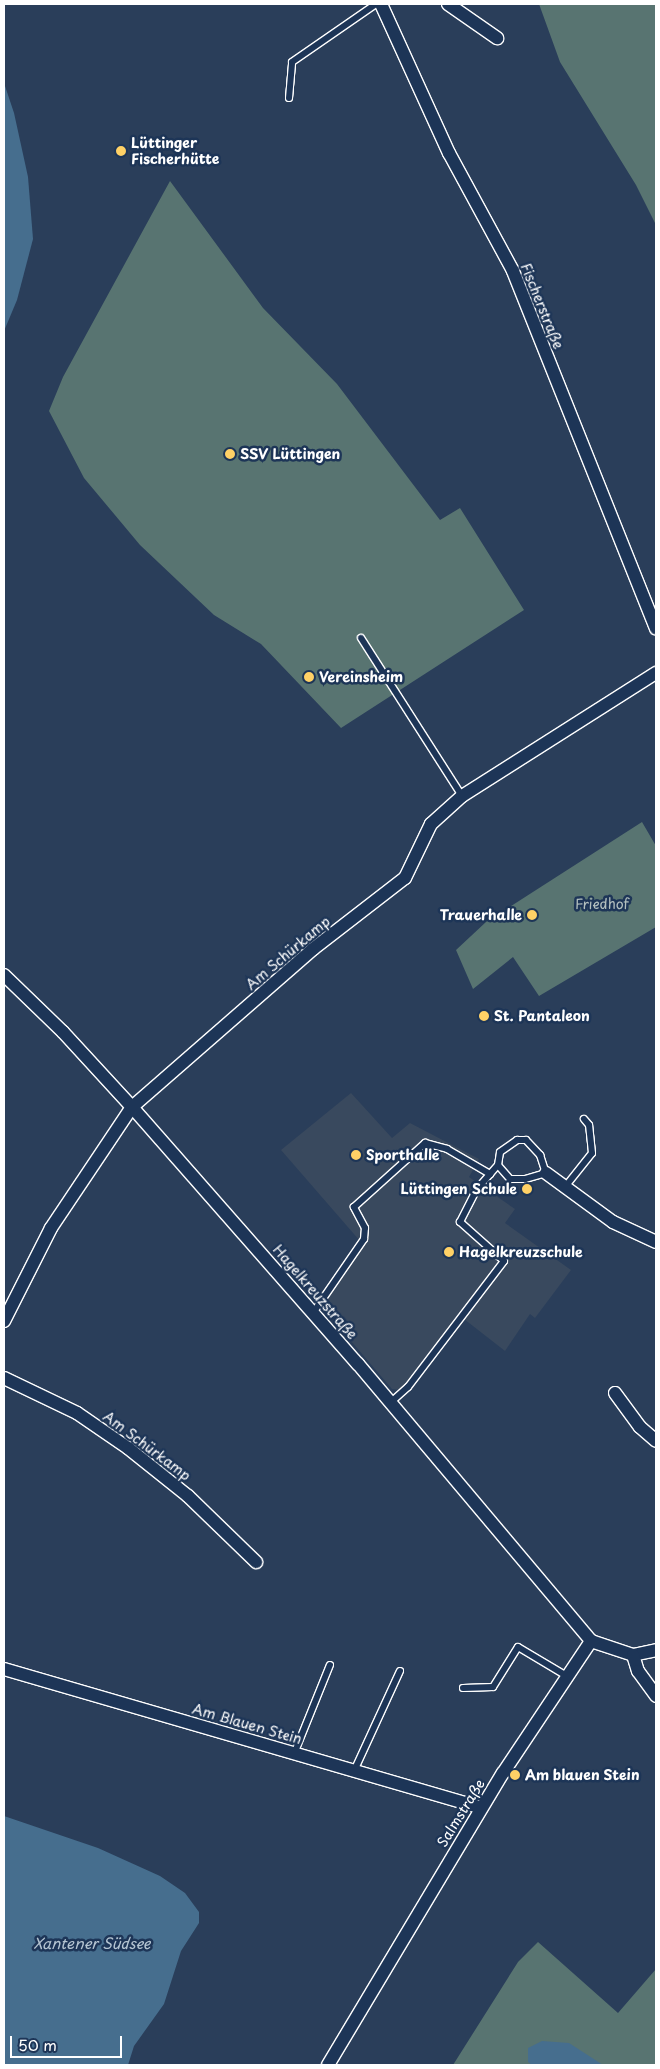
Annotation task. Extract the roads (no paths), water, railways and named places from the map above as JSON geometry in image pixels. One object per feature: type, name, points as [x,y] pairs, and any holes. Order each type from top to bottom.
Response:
[{"type":"street","name":"Fischerstraße","points":[[381,4],[450,153],[513,271],[656,628]]},
{"type":"street","points":[[448,4],[497,38]]},
{"type":"street","name":"Am Schürkamp","points":[[4,1321],[51,1228],[132,1107],[313,949],[405,878],[431,824],[462,796],[656,673]]},
{"type":"street","name":"Hagelkreuzstraße","points":[[4,976],[63,1032],[132,1107],[313,1313],[591,1641]]},
{"type":"street","points":[[546,1173],[613,1222],[656,1242]]},
{"type":"street","name":"Am Schürkamp","points":[[4,1378],[77,1413],[128,1448],[188,1496],[256,1562]]},
{"type":"street","points":[[614,1393],[640,1427],[656,1441]]},
{"type":"street","points":[[591,1641],[634,1655],[656,1650]]},
{"type":"street","name":"Salmstraße","points":[[328,2065],[481,1808],[565,1675],[591,1641]]},
{"type":"street","points":[[634,1655],[638,1671],[656,1696]]},
{"type":"street","name":"Am Blauen Stein","points":[[4,1669],[481,1808]]},
{"type":"lane","points":[[289,98],[292,62],[376,4]]},
{"type":"lane","points":[[361,638],[462,796]]},
{"type":"lane","points":[[565,1187],[592,1153],[589,1125],[584,1119]]},
{"type":"lane","points":[[390,1404],[408,1387],[504,1261],[460,1222],[477,1189],[498,1165],[500,1152],[517,1140],[526,1140],[540,1155],[546,1173],[525,1179],[510,1179],[498,1165]]},
{"type":"lane","points":[[313,1313],[364,1239],[364,1228],[354,1207],[425,1143],[446,1149],[490,1174]]},
{"type":"lane","points":[[463,1688],[493,1687],[518,1647],[565,1675]]},
{"type":"lane","points":[[294,1754],[330,1665]]},
{"type":"lane","points":[[354,1771],[400,1671]]},
{"type":"water","points":[[4,83],[14,113],[28,177],[33,239],[17,300],[4,331]]},
{"type":"water","name":"Xantener Südsee","points":[[4,1816],[98,1848],[160,1876],[185,1893],[199,1912],[199,1923],[181,1951],[164,2004],[134,2046],[128,2065],[4,2065]]},
{"type":"water","points":[[542,2041],[569,2043],[603,2065],[532,2065],[528,2062],[528,2048]]},
{"type":"place","name":"Lüttinger Fischerhütte","points":[[121,151]]},
{"type":"place","name":"SSV Lüttingen","points":[[230,454]]},
{"type":"place","name":"Vereinsheim","points":[[309,677]]},
{"type":"place","name":"Trauerhalle","points":[[532,915]]},
{"type":"place","name":"St. Pantaleon","points":[[484,1016]]},
{"type":"place","name":"Sporthalle","points":[[356,1155]]},
{"type":"place","name":"Lüttingen Schule","points":[[527,1189]]},
{"type":"place","name":"Hagelkreuzschule","points":[[449,1252]]},
{"type":"place","name":"Am blauen Stein","points":[[515,1775]]},
{"type":"park label","name":"Friedhof","points":[[602,904]]}]
